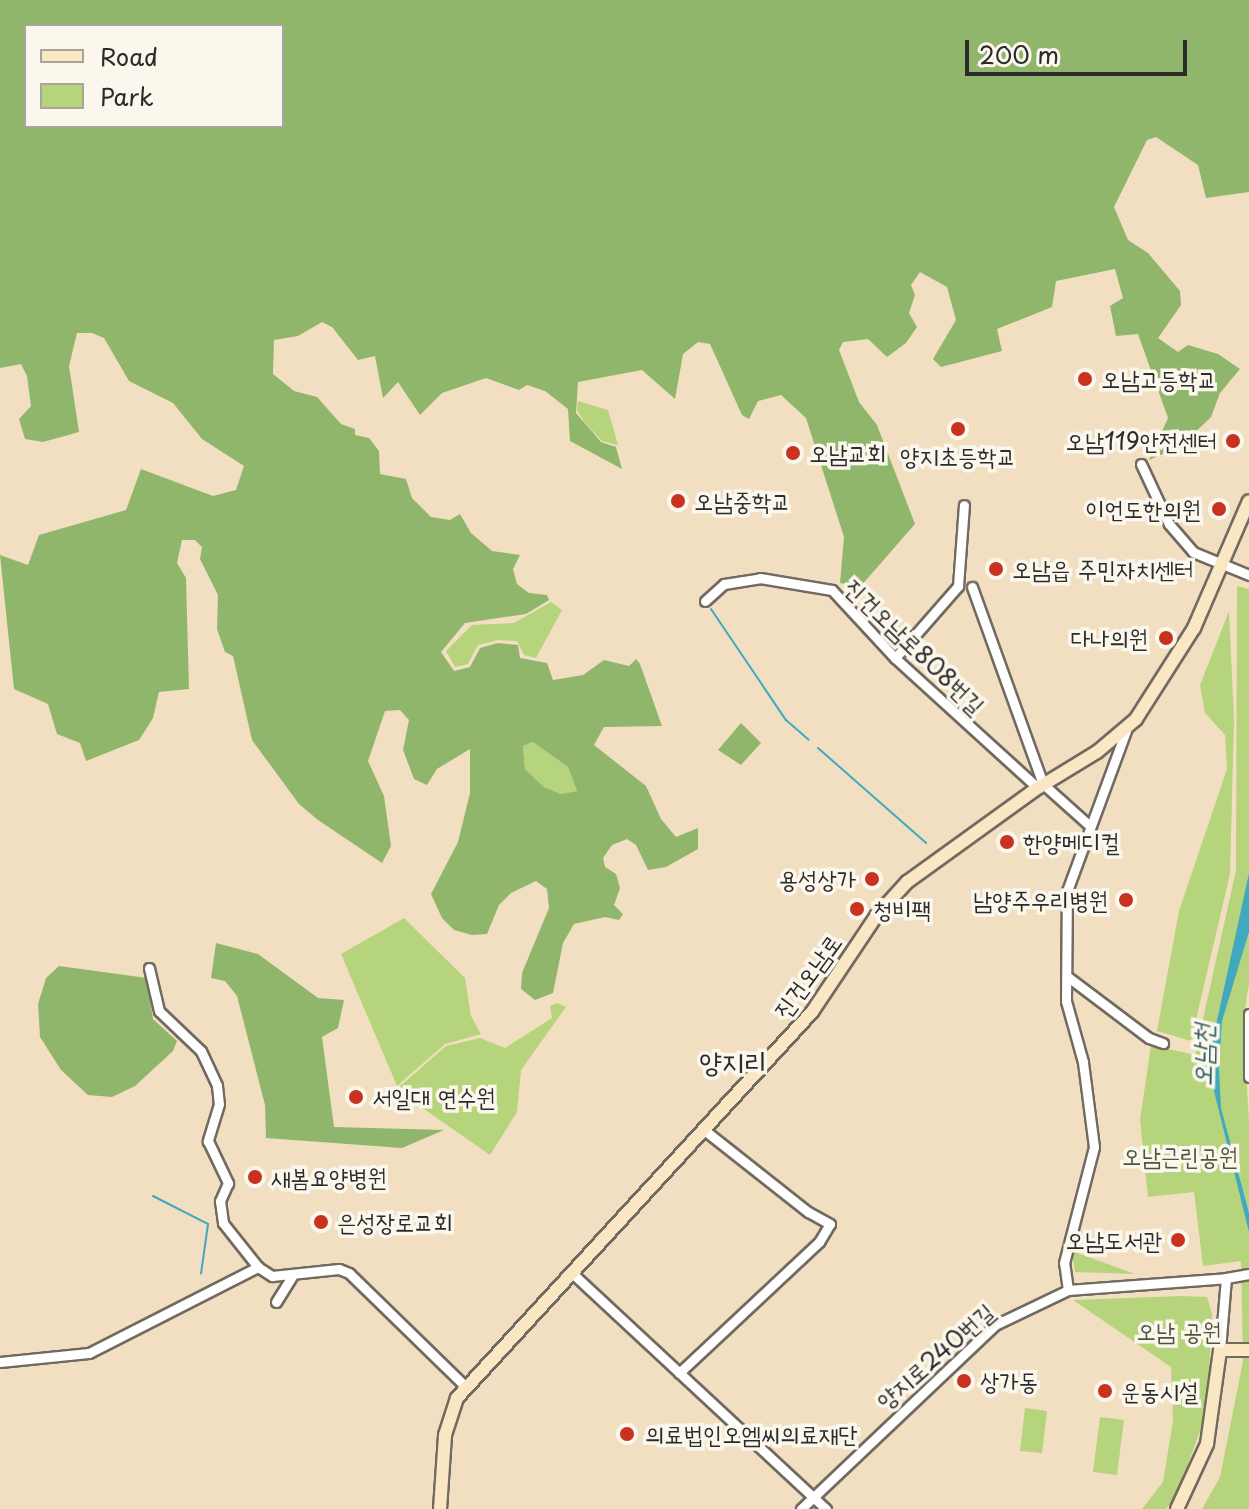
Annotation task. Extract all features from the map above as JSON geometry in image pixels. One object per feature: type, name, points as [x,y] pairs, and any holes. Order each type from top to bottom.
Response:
[{"type":"main road","name":"진건오남로","points":[[440,1509],[448,1420],[466,1387],[812,1012],[889,900],[927,866],[1127,728],[1179,656],[1225,563],[1249,501]]},
{"type":"main road","points":[[1177,1509],[1207,1444],[1220,1350],[1244,1350]]},
{"type":"street","points":[[1141,464],[1176,533],[1193,552],[1245,573]]},
{"type":"street","points":[[895,658],[958,586],[964,505]]},
{"type":"street","name":"진건오남로808번길","points":[[705,601],[724,584],[760,578],[832,590],[895,658],[1090,826]]},
{"type":"street","points":[[972,587],[1041,786]]},
{"type":"street","points":[[1068,1290],[1064,1263],[1094,1147],[1083,1062],[1066,1001],[1067,891],[1127,728]]},
{"type":"street","points":[[149,968],[166,1021],[193,1043],[212,1070],[219,1104],[208,1141],[228,1183],[220,1216],[258,1267],[272,1276],[339,1269],[349,1273],[466,1387]]},
{"type":"street","points":[[1068,977],[1149,1038],[1163,1043]]},
{"type":"street","points":[[1249,1014],[1249,1077]]},
{"type":"street","points":[[679,1373],[819,1242],[830,1224],[808,1212],[704,1130]]},
{"type":"street","points":[[0,1362],[89,1353],[258,1267]]},
{"type":"street","points":[[572,1273],[826,1509]]},
{"type":"street","name":"양지로240번길","points":[[801,1509],[995,1325],[1068,1290],[1245,1275]]},
{"type":"street","points":[[276,1302],[292,1276]]},
{"type":"street","points":[[1220,1350],[1226,1278]]},
{"type":"green space","points":[[0,0],[1249,0],[1249,192],[1206,198],[1198,165],[1156,137],[1147,140],[1114,207],[1128,240],[1148,253],[1180,291],[1181,305],[1158,338],[1178,352],[1188,345],[1218,354],[1240,369],[1220,393],[1211,417],[1181,446],[1149,460],[1168,418],[1138,334],[1116,336],[1110,306],[1123,298],[1115,269],[1056,281],[1052,307],[997,329],[1002,351],[941,367],[933,359],[956,320],[947,287],[920,272],[911,285],[915,295],[909,313],[917,327],[906,343],[887,357],[868,339],[843,342],[839,350],[859,402],[877,425],[915,524],[860,587],[840,583],[844,537],[806,418],[781,395],[758,401],[749,419],[742,415],[710,344],[698,342],[683,354],[675,399],[642,370],[578,382],[576,413],[601,442],[616,447],[622,469],[570,441],[568,409],[545,391],[527,385],[519,390],[486,378],[442,393],[420,415],[398,382],[383,398],[375,356],[358,360],[332,327],[322,322],[298,336],[274,340],[273,374],[294,391],[317,397],[341,424],[355,429],[355,435],[369,438],[379,451],[380,474],[406,479],[412,498],[431,517],[450,520],[460,514],[471,533],[492,551],[520,555],[513,569],[517,584],[529,593],[547,595],[549,600],[526,614],[465,623],[441,652],[454,671],[470,667],[480,648],[498,643],[518,645],[520,658],[547,663],[553,680],[583,675],[604,660],[629,666],[636,659],[640,664],[662,726],[604,727],[594,745],[646,786],[661,819],[676,837],[698,828],[698,849],[666,867],[648,870],[636,845],[627,839],[612,845],[603,858],[605,867],[616,874],[620,888],[614,905],[623,914],[619,920],[605,917],[574,924],[563,943],[553,993],[535,1000],[521,989],[522,973],[549,908],[547,889],[536,881],[511,893],[499,905],[487,934],[472,935],[454,930],[442,918],[431,894],[458,842],[470,793],[470,749],[437,769],[427,785],[414,779],[403,750],[409,720],[400,710],[385,711],[368,761],[384,796],[391,846],[382,863],[318,820],[299,804],[252,740],[233,656],[225,652],[217,629],[218,595],[200,559],[202,547],[195,540],[182,540],[177,563],[186,578],[189,689],[159,692],[153,718],[139,740],[86,761],[80,743],[57,734],[48,704],[14,689],[0,555],[28,565],[39,535],[126,510],[141,469],[213,496],[236,490],[244,466],[202,439],[173,403],[129,381],[104,338],[92,333],[77,333],[69,366],[79,432],[43,442],[25,439],[19,419],[31,406],[27,376],[21,364],[0,368]],"holes":[[[533,742],[568,767],[577,791],[561,794],[544,787],[525,769],[523,746]]]},
{"type":"green space","points":[[578,401],[608,410],[618,445],[602,441],[585,423],[577,410]]},
{"type":"green space","name":"오남근린공원","points":[[1237,586],[1249,589],[1249,983],[1243,1021],[1249,1121],[1249,1509],[1202,1509],[1220,1477],[1243,1361],[1241,1261],[1203,1266],[1194,1192],[1148,1197],[1140,1120],[1151,1045],[1195,1055],[1236,870]]},
{"type":"green space","points":[[551,602],[562,610],[536,658],[524,655],[517,641],[498,640],[478,645],[468,664],[455,667],[446,651],[472,625],[514,623]]},
{"type":"green space","points":[[1229,611],[1234,720],[1230,874],[1191,1041],[1157,1031],[1179,911],[1227,769],[1225,735],[1205,713],[1200,685]]},
{"type":"green space","points":[[741,723],[761,743],[741,765],[718,750]]},
{"type":"green space","points":[[533,742],[568,767],[577,791],[561,794],[544,787],[525,769],[523,746]]},
{"type":"green space","points":[[404,918],[465,978],[471,1016],[481,1034],[445,1044],[397,1086],[341,954]]},
{"type":"green space","points":[[216,943],[258,954],[318,998],[344,1000],[338,1028],[322,1037],[334,1127],[444,1130],[402,1148],[266,1138],[265,1105],[237,996],[225,981],[211,978]]},
{"type":"green space","points":[[59,966],[147,978],[153,1019],[177,1041],[173,1051],[135,1086],[112,1097],[88,1095],[61,1070],[40,1037],[38,1004],[46,978]]},
{"type":"green space","points":[[557,1003],[566,1007],[521,1070],[517,1112],[490,1155],[401,1093],[399,1087],[446,1046],[480,1038],[505,1048],[552,1018],[550,1006]]},
{"type":"green space","points":[[1072,1251],[1135,1274],[1075,1272]]},
{"type":"green space","name":"오남 공원","points":[[1207,1297],[1212,1314],[1207,1412],[1176,1497],[1166,1509],[1142,1509],[1163,1482],[1173,1421],[1171,1367],[1073,1300]]},
{"type":"green space","points":[[1025,1408],[1047,1411],[1042,1453],[1020,1451]]},
{"type":"green space","points":[[1100,1417],[1124,1420],[1117,1475],[1093,1472]]},
{"type":"water","points":[[1249,873],[1249,932],[1222,1021],[1219,1069],[1221,1108],[1249,1213],[1249,1232],[1212,1083],[1213,1039]]},
{"type":"waterway","points":[[711,609],[786,720],[809,740]]},
{"type":"waterway","points":[[818,748],[926,843]]},
{"type":"waterway","points":[[153,1196],[208,1224],[201,1274]]},
{"type":"place","name":"오남고등학교","points":[[1085,379]]},
{"type":"place","name":"양지초등학교","points":[[958,429]]},
{"type":"place","name":"오남119안전센터","points":[[1233,441]]},
{"type":"place","name":"오남교회","points":[[793,453]]},
{"type":"place","name":"오남중학교","points":[[678,501]]},
{"type":"place","name":"이언도한의원","points":[[1219,509]]},
{"type":"place","name":"오남읍 주민자치센터","points":[[996,569]]},
{"type":"place","name":"다나의원","points":[[1166,638]]},
{"type":"place","name":"한양메디컬","points":[[1007,842]]},
{"type":"place","name":"용성상가","points":[[872,879]]},
{"type":"place","name":"남양주우리병원","points":[[1126,900]]},
{"type":"place","name":"청비팩","points":[[857,909]]},
{"type":"place","name":"서일대 연수원","points":[[356,1097]]},
{"type":"place","name":"새봄요양병원","points":[[255,1177]]},
{"type":"place","name":"은성장로교회","points":[[321,1222]]},
{"type":"place","name":"오남도서관","points":[[1178,1240]]},
{"type":"place","name":"상가동","points":[[964,1381]]},
{"type":"place","name":"운동시설","points":[[1105,1391]]},
{"type":"place","name":"의료법인오엠씨의료재단","points":[[627,1434]]},
{"type":"district","name":"양지리","points":[[733,1061]]},
{"type":"water label","name":"오남천","points":[[1202,1055]]}]
